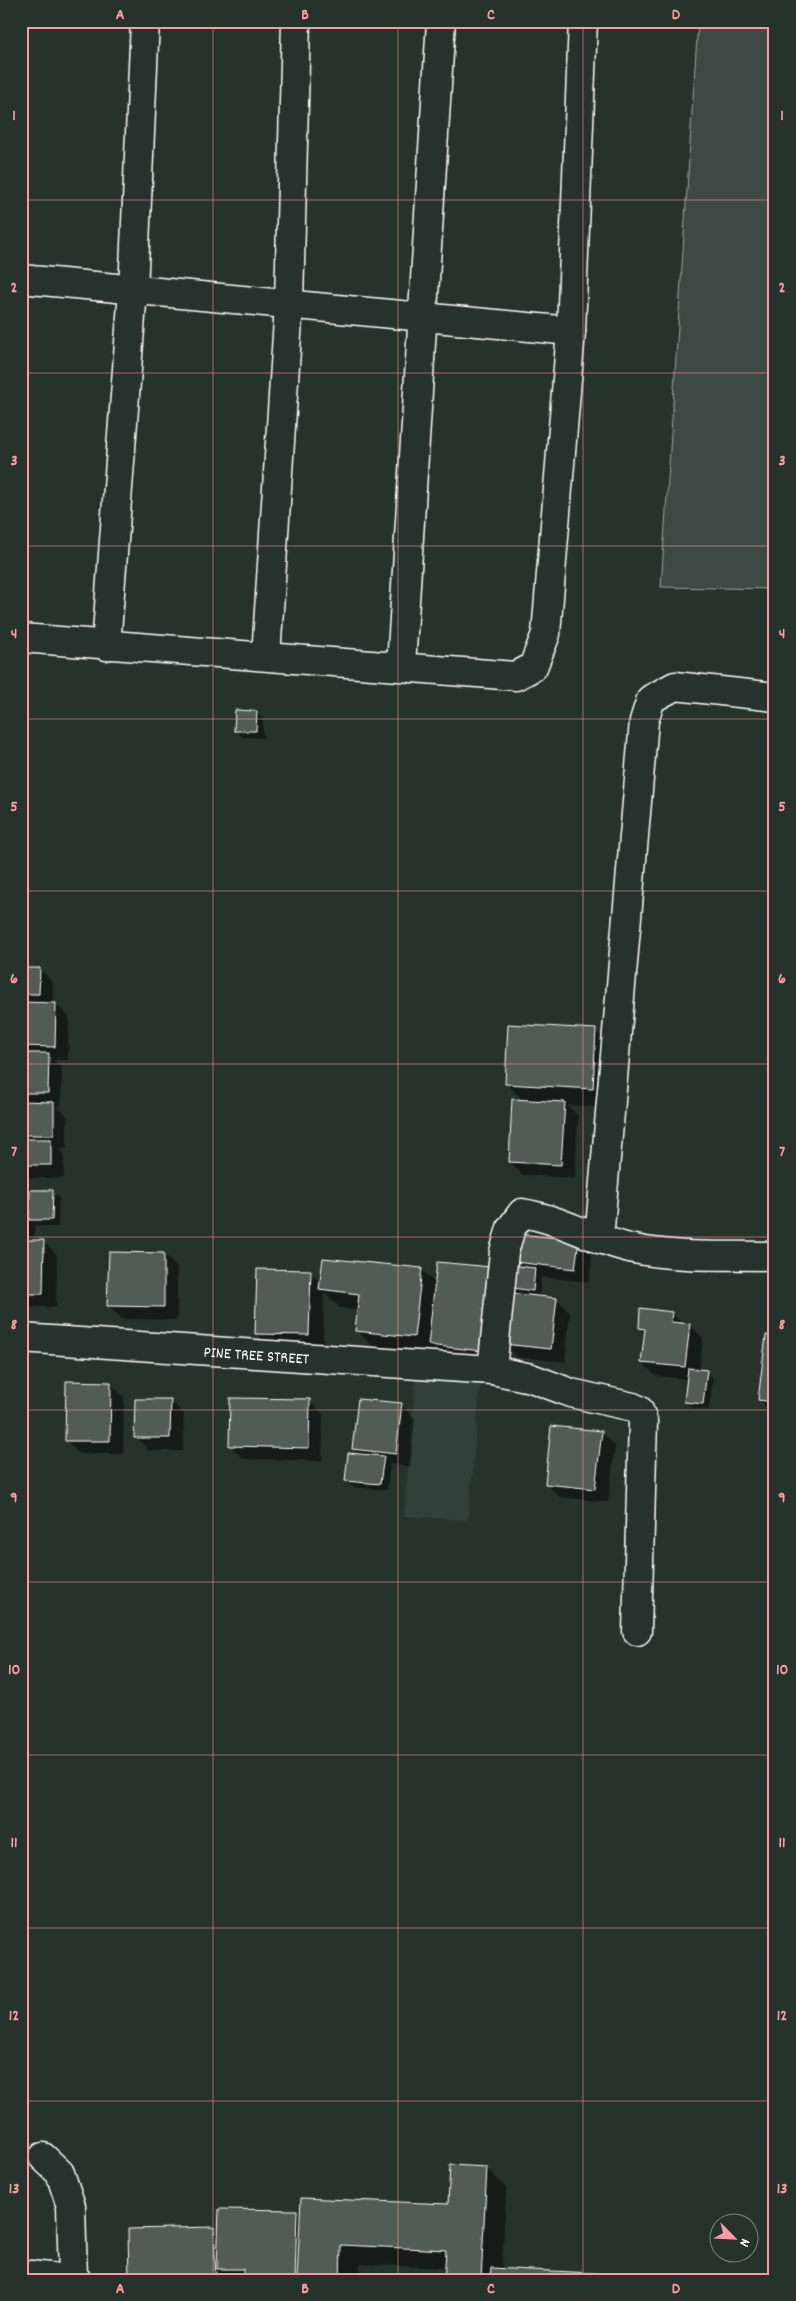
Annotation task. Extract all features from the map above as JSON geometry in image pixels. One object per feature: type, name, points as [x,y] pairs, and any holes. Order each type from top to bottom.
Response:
[{"type":"street","points":[[106,646],[133,290],[145,21]]},
{"type":"street","points":[[266,656],[289,304],[296,21]]},
{"type":"street","points":[[401,666],[441,21]]},
{"type":"street","points":[[21,638],[516,676],[533,667],[546,634],[571,331],[583,21]]},
{"type":"street","points":[[21,279],[571,331]]},
{"type":"street","points":[[599,1240],[644,721],[652,699],[675,686],[775,697]]},
{"type":"street","points":[[492,1370],[504,1252],[511,1228],[522,1214],[539,1216],[599,1240],[634,1249],[659,1253],[775,1256]]},
{"type":"street","name":"PINE TREE STREET","points":[[21,1338],[492,1370],[531,1378],[571,1393],[633,1407],[639,1410],[643,1421],[637,1631]]},
{"type":"street","points":[[21,2274],[75,2279],[71,2206],[60,2173],[43,2157]]},
{"type":"shaded area","points":[[698,21],[775,21],[775,589],[661,587]]},
{"type":"shaded area","points":[[416,1372],[481,1377],[468,1520],[404,1516]]},
{"type":"building","points":[[235,710],[257,711],[256,731],[234,731]]},
{"type":"building","points":[[21,968],[40,968],[39,994],[21,994]]},
{"type":"building","points":[[21,1002],[56,1003],[55,1047],[21,1046]]},
{"type":"building","points":[[508,1024],[596,1029],[593,1089],[505,1084]]},
{"type":"building","points":[[21,1053],[49,1053],[48,1093],[21,1093]]},
{"type":"building","points":[[512,1099],[565,1102],[561,1165],[509,1162]]},
{"type":"building","points":[[21,1101],[54,1102],[54,1135],[21,1135]]},
{"type":"building","points":[[21,1139],[51,1139],[51,1165],[21,1165]]},
{"type":"building","points":[[30,1190],[53,1190],[52,1220],[29,1220]]},
{"type":"building","points":[[518,1234],[579,1240],[575,1269],[515,1262]]},
{"type":"building","points":[[21,1240],[44,1240],[43,1294],[21,1294]]},
{"type":"building","points":[[109,1252],[164,1253],[164,1307],[107,1306]]},
{"type":"building","points":[[323,1258],[422,1268],[414,1337],[355,1331],[359,1294],[319,1289]]},
{"type":"building","points":[[437,1262],[491,1267],[482,1351],[428,1345]]},
{"type":"building","points":[[509,1265],[535,1268],[533,1291],[506,1287]]},
{"type":"building","points":[[257,1269],[311,1270],[309,1335],[255,1334]]},
{"type":"building","points":[[509,1293],[557,1298],[551,1349],[503,1344]]},
{"type":"building","points":[[640,1308],[672,1312],[671,1322],[690,1324],[685,1367],[641,1363],[645,1329],[639,1328]]},
{"type":"building","points":[[766,1335],[775,1336],[775,1402],[758,1400]]},
{"type":"building","points":[[688,1368],[707,1370],[703,1404],[684,1402]]},
{"type":"building","points":[[66,1381],[111,1382],[110,1441],[65,1441]]},
{"type":"building","points":[[230,1398],[310,1399],[309,1448],[229,1446]]},
{"type":"building","points":[[135,1399],[171,1399],[170,1438],[134,1438]]},
{"type":"building","points":[[358,1399],[402,1403],[396,1454],[352,1449]]},
{"type":"building","points":[[551,1426],[602,1431],[595,1489],[545,1484]]},
{"type":"building","points":[[348,1453],[384,1456],[380,1484],[345,1481]]},
{"type":"building","points":[[450,2165],[487,2167],[481,2280],[444,2280],[446,2250],[341,2245],[340,2280],[297,2278],[301,2198],[448,2204]]},
{"type":"building","points":[[219,2209],[297,2210],[295,2280],[243,2280],[243,2269],[217,2269]]},
{"type":"building","points":[[214,2227],[216,2280],[129,2280],[128,2229]]},
{"type":"building","points":[[491,2268],[652,2276],[652,2280],[490,2280]]}]
